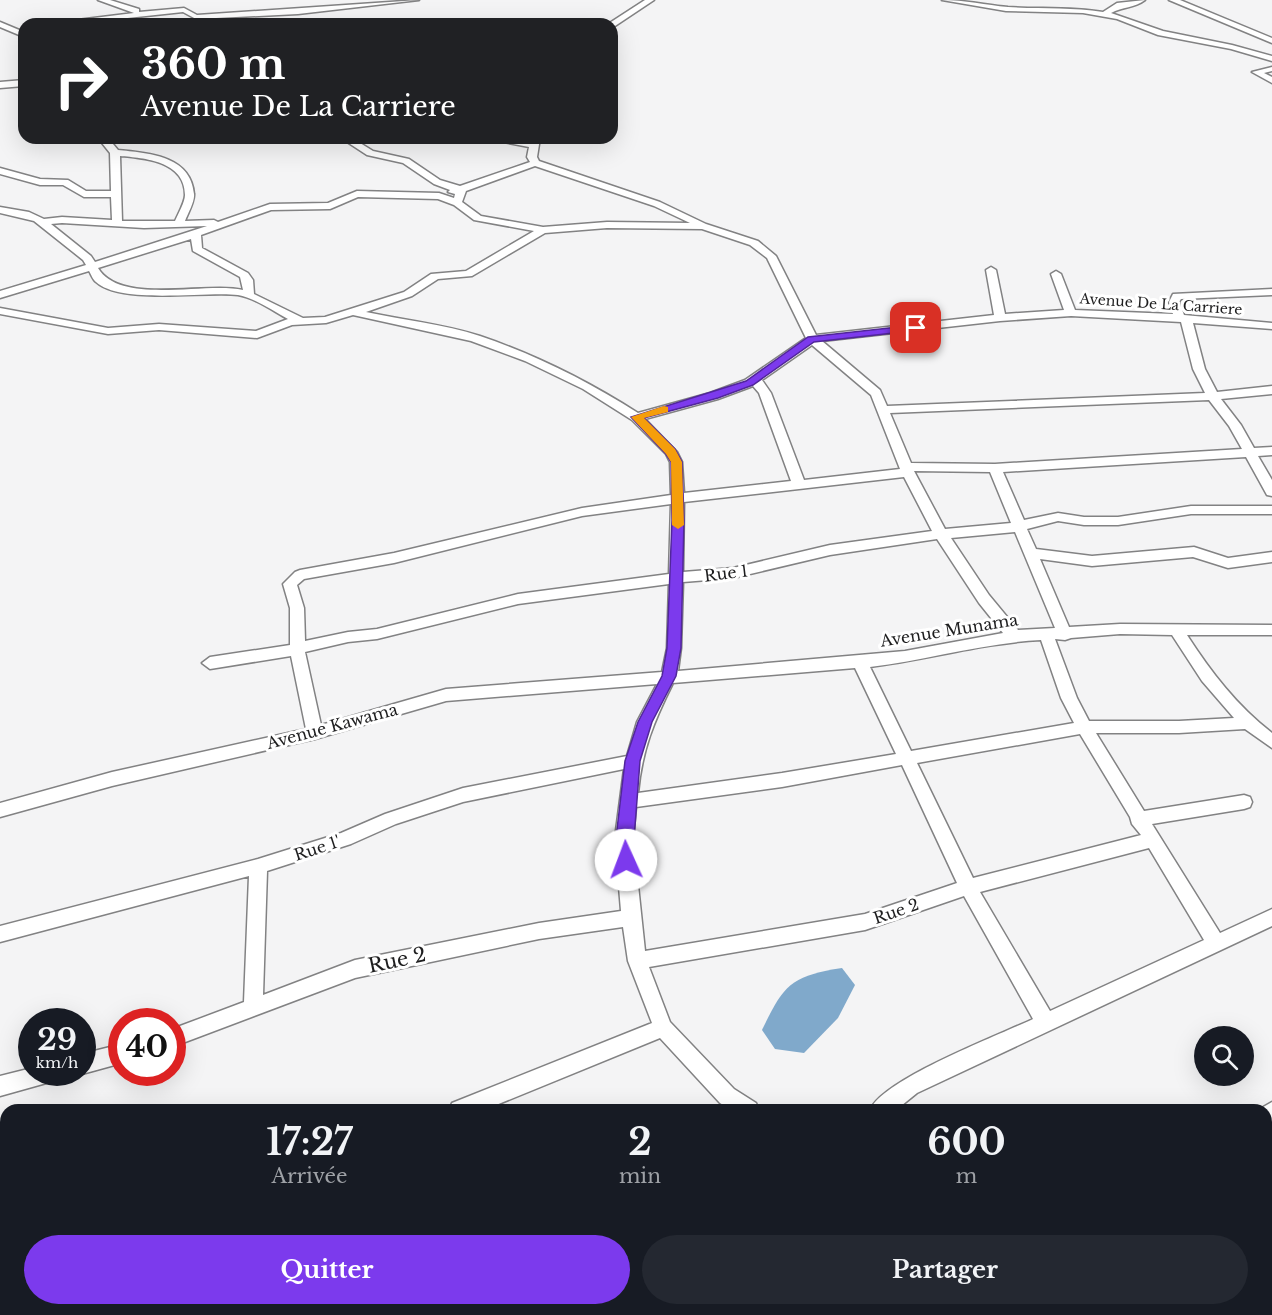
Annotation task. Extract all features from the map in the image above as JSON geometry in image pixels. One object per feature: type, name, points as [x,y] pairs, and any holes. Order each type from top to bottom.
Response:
[{"type":"street","points":[[102,0],[141,13]]},
{"type":"street","points":[[182,0],[188,16]]},
{"type":"street","points":[[99,18],[141,13],[196,17],[298,12],[415,0]]},
{"type":"street","points":[[618,20],[650,0]]},
{"type":"street","points":[[946,0],[1006,9],[1066,10],[1105,14],[1161,33],[1239,49],[1272,59]]},
{"type":"street","points":[[1105,14],[1120,5],[1133,5],[1141,0]]},
{"type":"street","points":[[1173,0],[1272,41]]},
{"type":"street","points":[[0,24],[18,25]]},
{"type":"street","points":[[10,26],[18,31]]},
{"type":"street","points":[[1272,69],[1256,72],[1272,80]]},
{"type":"street","points":[[0,85],[18,84]]},
{"type":"street","points":[[108,144],[115,153],[117,224]]},
{"type":"street","points":[[356,144],[370,153],[406,161],[437,182],[461,190]]},
{"type":"street","points":[[533,144],[535,163]]},
{"type":"street","points":[[115,153],[164,160],[179,171],[184,177],[190,195],[179,223]]},
{"type":"street","points":[[0,295],[270,207],[330,206],[357,194],[439,196],[535,163],[657,204],[703,226],[735,234],[763,248],[779,272],[812,339],[867,383],[876,393],[885,410],[907,469],[941,534],[984,599],[1014,636]]},
{"type":"street","points":[[0,171],[40,182],[65,182],[84,194],[116,194]]},
{"type":"street","points":[[457,203],[461,190]]},
{"type":"street","points":[[439,196],[457,203],[478,218],[543,230],[626,225],[703,226]]},
{"type":"street","points":[[0,210],[33,216],[42,222],[92,265],[100,280],[114,288],[181,294],[224,291],[249,295],[300,321]]},
{"type":"street","points":[[42,222],[223,223]]},
{"type":"street","points":[[0,311],[108,331],[159,327],[257,335],[300,321],[326,320],[354,312],[408,294],[435,276],[468,274],[543,230]]},
{"type":"street","points":[[196,233],[197,249],[244,275],[248,280],[249,295]]},
{"type":"street","points":[[991,270],[1000,318]]},
{"type":"street","points":[[1056,274],[1071,313]]},
{"type":"street","points":[[1272,292],[1177,296],[1174,302],[1183,319],[1199,369],[1214,398],[1250,452],[1272,492]]},
{"type":"street","points":[[354,312],[414,323],[497,345],[587,386],[636,417],[671,452],[676,462],[678,498],[674,648],[669,676],[645,722],[633,761],[624,838],[631,918],[637,962],[663,1028],[727,1096],[740,1104]]},
{"type":"street","name":"Avenue De La Carriere","points":[[636,417],[714,396],[756,380],[812,339],[1000,318],[1071,313],[1272,326]]},
{"type":"street","points":[[756,380],[765,393],[799,485]]},
{"type":"street","points":[[885,410],[942,405],[1214,398],[1272,390]]},
{"type":"street","points":[[315,733],[298,656],[297,608],[290,584],[300,575],[394,558],[582,512],[678,498],[799,485],[907,469],[995,468],[1272,451]]},
{"type":"street","points":[[995,468],[1065,635]]},
{"type":"street","name":"Rue 1","points":[[210,663],[348,637],[377,634],[518,599],[733,573],[830,550],[941,534],[1002,530],[1058,517],[1084,521],[1118,521],[1191,510],[1272,510]]},
{"type":"street","points":[[1030,553],[1092,561],[1194,552],[1228,563],[1272,557]]},
{"type":"street","name":"Avenue Munama","points":[[669,676],[905,657],[1014,636],[1065,635],[1120,629],[1272,630]]},
{"type":"street","points":[[1176,629],[1207,676],[1248,723],[1272,742]]},
{"type":"street","points":[[1047,636],[1069,698],[1084,728],[1217,944]]},
{"type":"street","points":[[860,662],[968,887],[1046,1023]]},
{"type":"street","name":"Avenue Kawama","points":[[0,810],[111,779],[315,733],[446,695],[669,676]]},
{"type":"street","points":[[627,801],[782,780],[1084,728],[1179,727],[1248,723]]},
{"type":"street","name":"Rue 1'","points":[[0,934],[258,866],[345,839],[391,819],[463,795],[633,761]]},
{"type":"street","points":[[1138,819],[1244,802]]},
{"type":"street","name":"Rue 2","points":[[637,962],[865,922],[968,887],[1152,840]]},
{"type":"street","points":[[254,1009],[258,866]]},
{"type":"street","points":[[888,1104],[910,1086],[1272,917]]},
{"type":"street","name":"Rue 2","points":[[186,1033],[355,969],[539,932],[631,918]]},
{"type":"street","points":[[474,1104],[663,1028]]},
{"type":"street","points":[[0,1086],[18,1081]]},
{"type":"water","points":[[842,968],[855,985],[838,1018],[804,1053],[775,1049],[762,1030],[784,992],[800,979]]},
{"type":"slow traffic","points":[[664,409],[636,417],[671,452],[676,462],[678,525]]},
{"type":"route","points":[[626,860],[624,838],[633,761],[645,722],[669,676],[676,624],[678,520],[676,462],[671,452],[636,417],[714,396],[756,380],[812,339],[916,328]]}]
